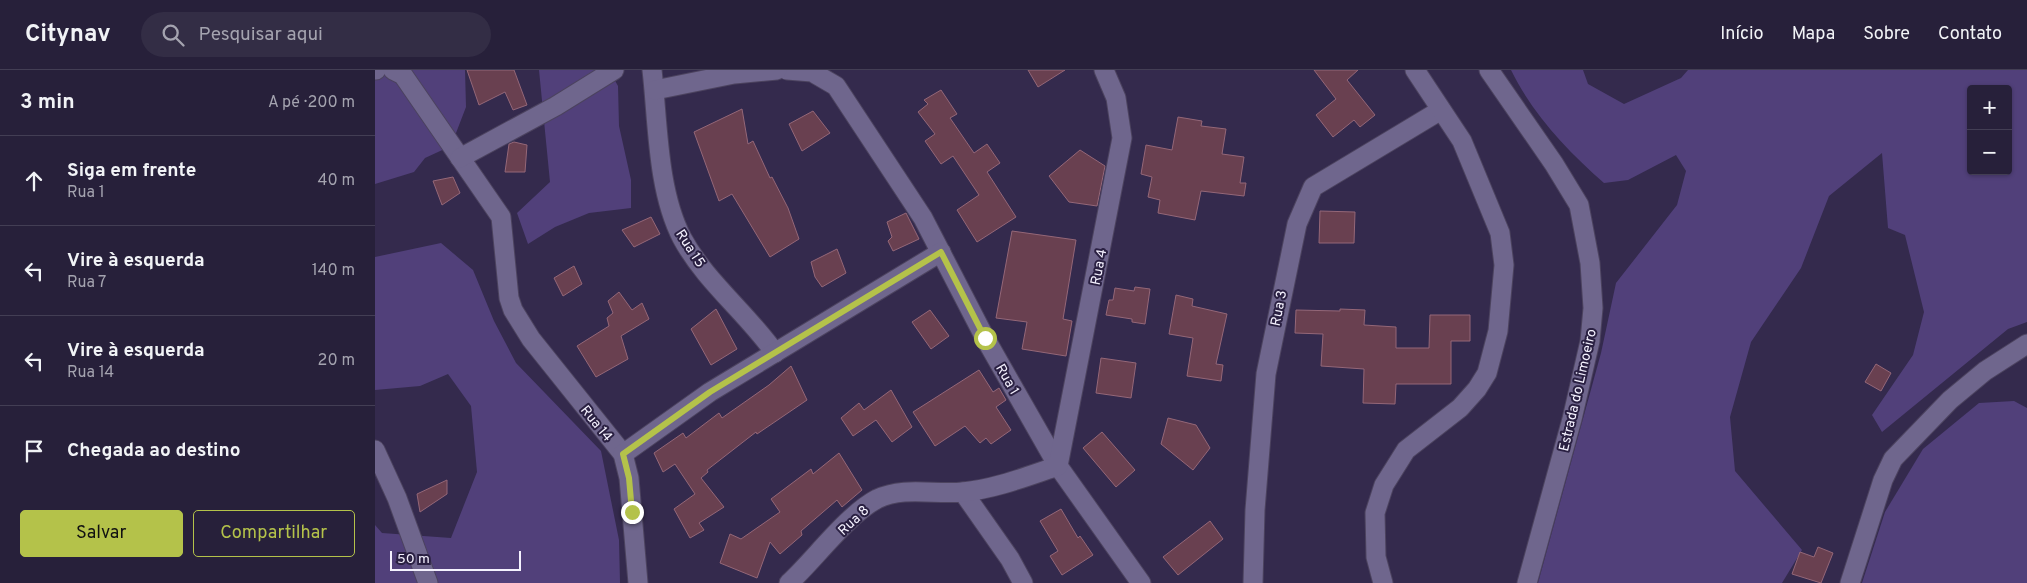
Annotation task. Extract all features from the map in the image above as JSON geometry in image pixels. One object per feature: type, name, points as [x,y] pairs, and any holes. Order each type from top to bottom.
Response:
[{"type":"street","points":[[393,70],[403,75],[460,158],[556,106],[614,70]]},
{"type":"street","name":"Rua 15","points":[[653,70],[655,117],[664,178],[674,221],[683,239],[700,264],[761,333],[775,353]]},
{"type":"street","points":[[655,90],[734,74],[777,70]]},
{"type":"street","name":"Rua 1","points":[[787,70],[812,72],[836,86],[923,218],[985,338],[1059,466],[1141,583]]},
{"type":"street","name":"Rua 4","points":[[1059,466],[1122,138],[1116,98],[1104,70]]},
{"type":"street","points":[[1383,583],[1376,557],[1375,513],[1384,485],[1406,450],[1460,408],[1477,389],[1487,373],[1498,331],[1505,265],[1500,233],[1462,141],[1415,70]]},
{"type":"street","name":"Estrada do Limoeiro","points":[[1489,70],[1554,164],[1579,205],[1590,263],[1593,299],[1590,341],[1572,419],[1527,583]]},
{"type":"street","name":"Rua 3","points":[[1253,583],[1255,510],[1266,374],[1297,224],[1313,188],[1441,110]]},
{"type":"street","name":"Rua 14","points":[[460,158],[503,223],[509,298],[513,310],[536,347],[623,454],[629,478],[638,583]]},
{"type":"street","points":[[623,454],[710,392],[941,252]]},
{"type":"street","points":[[1850,583],[1883,480],[1893,459],[1950,400],[1985,371],[2027,344]]},
{"type":"street","points":[[375,450],[397,498],[428,583]]},
{"type":"street","name":"Rua 8","points":[[789,583],[861,510],[877,500],[905,492],[963,492],[1025,477],[1059,466]]},
{"type":"street","points":[[963,492],[1010,559],[1023,583]]},
{"type":"shaded area","points":[[375,70],[465,70],[466,107],[451,146],[425,158],[414,172],[375,184]]},
{"type":"shaded area","points":[[539,70],[609,70],[618,86],[619,126],[631,180],[631,208],[589,213],[555,227],[528,244],[517,213],[550,182]]},
{"type":"shaded area","points":[[1511,70],[1583,70],[1588,84],[1624,104],[1681,78],[1688,70],[2027,70],[2027,322],[2008,329],[1882,432],[1872,415],[1913,355],[1924,312],[1905,235],[1888,228],[1882,153],[1829,196],[1801,268],[1751,342],[1730,417],[1735,471],[1802,550],[1782,583],[1538,583],[1601,353],[1616,283],[1677,205],[1686,171],[1676,155],[1628,180],[1604,183],[1564,145],[1530,102]]},
{"type":"shaded area","points":[[441,243],[473,270],[494,321],[516,363],[601,451],[619,540],[620,583],[375,583],[375,525],[382,533],[451,538],[477,472],[471,406],[448,374],[420,386],[375,390],[375,257]]},
{"type":"shaded area","points":[[2014,401],[2027,408],[2027,583],[1862,583],[1885,512],[1923,449],[1979,403]]},
{"type":"building","points":[[467,70],[514,70],[527,105],[513,110],[505,92],[479,105]]},
{"type":"building","points":[[1028,70],[1065,70],[1038,87]]},
{"type":"building","points":[[1314,70],[1358,70],[1347,80],[1375,115],[1360,127],[1354,120],[1333,137],[1316,115],[1336,99]]},
{"type":"building","points":[[941,90],[957,114],[950,118],[974,153],[987,144],[1000,163],[987,172],[1016,217],[977,242],[957,210],[979,195],[953,156],[941,164],[925,141],[935,134],[918,112],[928,104],[924,100]]},
{"type":"building","points":[[742,109],[748,144],[753,141],[770,178],[772,177],[788,208],[799,239],[770,257],[732,194],[719,201],[694,132]]},
{"type":"building","points":[[813,111],[830,133],[802,151],[789,124]]},
{"type":"building","points":[[1178,117],[1202,121],[1201,126],[1226,129],[1222,154],[1244,157],[1240,183],[1246,183],[1244,196],[1201,191],[1195,220],[1158,213],[1160,200],[1148,197],[1152,177],[1141,174],[1146,145],[1172,150]]},
{"type":"building","points":[[514,142],[527,145],[525,172],[505,172],[509,144]]},
{"type":"building","points":[[1080,150],[1105,166],[1097,206],[1069,202],[1049,176]]},
{"type":"building","points":[[453,177],[460,193],[442,205],[433,181]]},
{"type":"building","points":[[1320,211],[1355,212],[1354,243],[1319,243]]},
{"type":"building","points":[[906,213],[919,239],[893,251],[888,241],[892,237],[887,222]]},
{"type":"building","points":[[651,217],[660,234],[634,247],[622,230]]},
{"type":"building","points":[[1012,231],[1076,240],[1063,319],[1072,321],[1066,356],[1022,349],[1027,322],[996,318]]},
{"type":"building","points":[[837,249],[846,273],[822,287],[815,277],[811,262]]},
{"type":"building","points":[[574,266],[582,284],[563,296],[554,278]]},
{"type":"building","points":[[1135,287],[1150,289],[1145,324],[1132,322],[1132,319],[1106,315],[1109,300],[1113,300],[1115,288],[1134,291]]},
{"type":"building","points":[[619,292],[632,310],[642,303],[649,319],[621,336],[628,359],[596,377],[577,346],[609,326],[607,318],[613,313],[608,301]]},
{"type":"building","points":[[1176,295],[1193,299],[1192,306],[1227,314],[1216,364],[1223,365],[1221,381],[1187,376],[1193,338],[1169,334]]},
{"type":"building","points":[[716,309],[737,349],[711,365],[691,329]]},
{"type":"building","points":[[1340,309],[1365,310],[1364,325],[1396,327],[1396,348],[1429,348],[1430,315],[1470,315],[1470,341],[1451,341],[1451,384],[1396,384],[1395,404],[1363,403],[1364,369],[1321,366],[1323,334],[1295,333],[1296,310],[1340,311]]},
{"type":"building","points":[[930,310],[949,336],[931,349],[912,322]]},
{"type":"building","points":[[1101,358],[1136,363],[1131,398],[1096,393]]},
{"type":"building","points":[[1876,364],[1891,373],[1881,391],[1865,382]]},
{"type":"building","points":[[791,366],[807,400],[757,434],[756,432],[707,470],[708,472],[701,478],[724,507],[699,523],[704,530],[690,538],[674,509],[695,494],[675,464],[663,472],[654,453],[683,433],[686,438],[719,413],[722,418],[769,385]]},
{"type":"building","points":[[979,370],[993,392],[999,388],[1006,400],[996,407],[1011,430],[991,444],[986,438],[980,443],[965,426],[935,446],[913,412]]},
{"type":"building","points":[[891,390],[912,427],[892,442],[876,420],[853,436],[841,418],[859,403],[864,410]]},
{"type":"building","points":[[1168,418],[1196,425],[1210,448],[1193,470],[1161,444]]},
{"type":"building","points":[[1102,432],[1135,470],[1116,487],[1083,448]]},
{"type":"building","points":[[839,453],[862,490],[842,507],[837,500],[801,531],[802,535],[780,554],[770,542],[757,578],[720,563],[730,534],[741,539],[780,512],[771,499],[811,469],[813,474]]},
{"type":"building","points":[[447,480],[447,494],[420,512],[417,494]]},
{"type":"building","points":[[1061,509],[1078,538],[1080,536],[1093,555],[1062,575],[1050,556],[1058,551],[1040,521]]},
{"type":"building","points":[[1210,521],[1223,539],[1178,575],[1163,557]]},
{"type":"building","points":[[1818,547],[1833,553],[1821,583],[1792,574],[1800,552],[1814,557]]},
{"type":"route","points":[[632,512],[629,478],[623,454],[710,392],[941,252],[985,338]]}]
